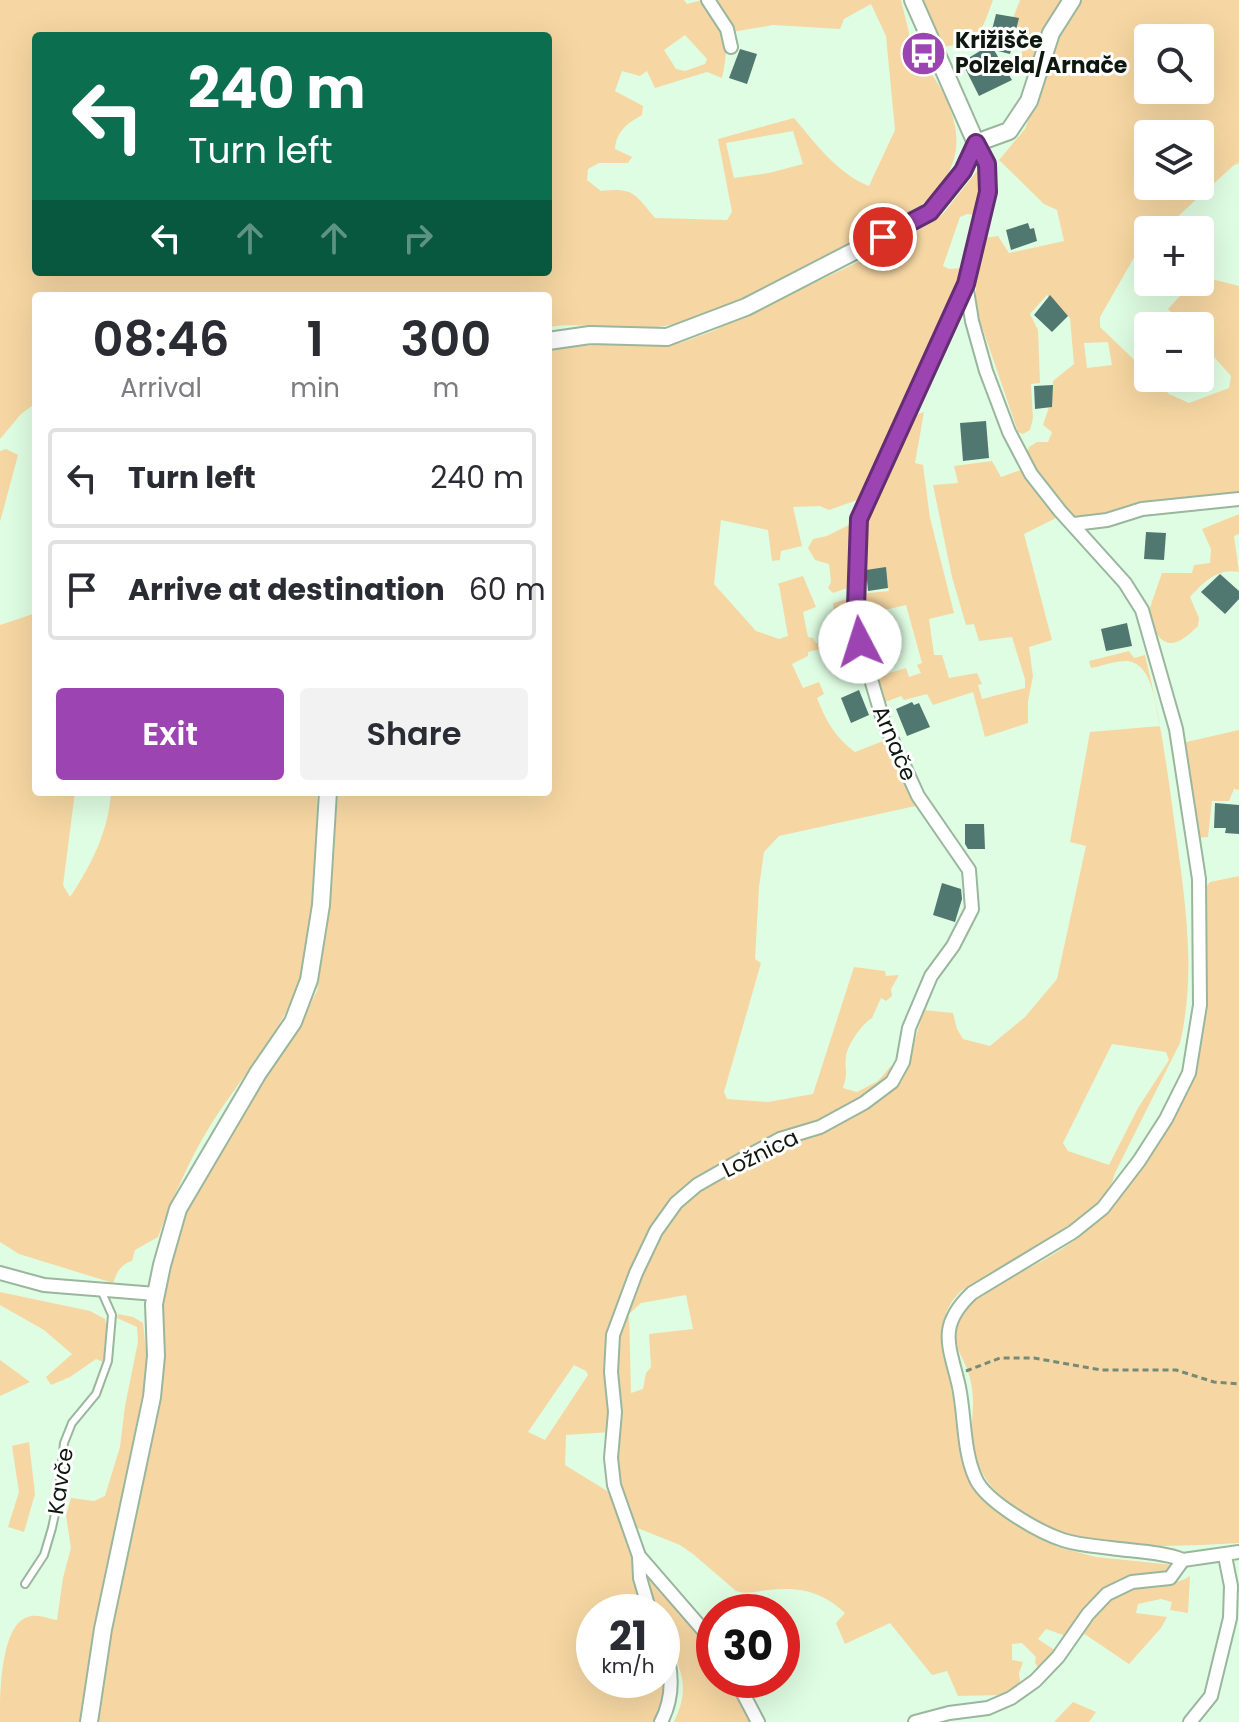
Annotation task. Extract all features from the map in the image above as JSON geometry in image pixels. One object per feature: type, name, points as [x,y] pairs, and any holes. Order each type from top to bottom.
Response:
[{"type":"street","points":[[708,0],[727,29],[731,47]]},
{"type":"street","points":[[913,0],[976,143]]},
{"type":"street","points":[[552,340],[590,335],[667,337],[746,307],[930,212],[963,171],[976,143],[1009,131],[1029,101],[1051,33],[1072,0]]},
{"type":"street","name":"Arnače","points":[[918,796],[883,720],[860,642],[856,607],[859,519],[966,284],[988,192],[987,164],[976,143]]},
{"type":"street","name":"Arnače","points":[[955,1375],[949,1357],[949,1321],[958,1306],[972,1293],[1073,1232],[1103,1208],[1166,1119],[1189,1073],[1200,1005],[1199,879],[1176,729],[1142,610],[1125,583],[1031,474],[1009,432],[986,371],[972,321],[966,284]]},
{"type":"street","points":[[1074,524],[1107,520],[1142,509],[1239,499]]},
{"type":"street","points":[[89,1722],[103,1629],[152,1397],[156,1356],[156,1294],[178,1209],[258,1073],[293,1022],[309,980],[321,905],[328,796]]},
{"type":"street","name":"Ložnica","points":[[645,1594],[639,1556],[614,1485],[611,1458],[615,1412],[611,1372],[613,1335],[619,1316],[656,1231],[686,1194],[780,1139],[820,1127],[864,1103],[892,1082],[903,1062],[909,1028],[931,976],[953,946],[972,909],[969,870],[918,796]]},
{"type":"street","points":[[0,1273],[44,1285],[156,1294]]},
{"type":"street","points":[[955,1375],[975,1479],[984,1492],[1006,1510],[1062,1540],[1183,1560],[1239,1552]]},
{"type":"street","name":"Ložnica","points":[[639,1556],[696,1624]]},
{"type":"street","points":[[1190,1722],[1211,1696],[1230,1618],[1231,1586],[1225,1556]]},
{"type":"street","points":[[915,1722],[949,1713],[988,1708],[1011,1698],[1035,1681],[1058,1657],[1088,1614],[1107,1594],[1132,1582],[1170,1578],[1183,1560]]},
{"type":"street","points":[[661,1722],[671,1698]]},
{"type":"street","points":[[745,1698],[758,1722]]},
{"type":"lane","name":"Kavče","points":[[25,1584],[44,1555],[52,1528],[64,1443],[72,1423],[96,1394],[108,1361],[112,1315],[101,1290]]},
{"type":"path","points":[[955,1375],[1000,1358],[1034,1358],[1101,1370],[1176,1370],[1214,1382],[1239,1384]]},
{"type":"shaded area","points":[[0,0],[684,0],[687,4],[702,0],[724,36],[726,53],[722,78],[707,72],[655,88],[647,71],[640,76],[622,71],[615,91],[643,106],[642,115],[624,128],[616,143],[615,149],[632,157],[628,163],[599,163],[588,169],[587,180],[601,191],[621,190],[633,194],[655,218],[727,220],[732,212],[718,139],[794,118],[837,166],[869,186],[895,130],[886,36],[871,4],[844,19],[840,29],[773,25],[732,32],[713,0],[901,0],[912,45],[909,48],[916,62],[922,61],[948,103],[956,138],[951,168],[934,193],[907,215],[875,234],[706,314],[659,327],[552,327],[552,292],[32,292],[32,406],[0,439]],"holes":[[[685,35],[707,59],[705,64],[685,71],[676,69],[664,50]],[[793,131],[803,164],[734,178],[726,143]]]},
{"type":"shaded area","points":[[921,0],[993,0],[982,27],[973,38],[944,47]]},
{"type":"shaded area","points":[[1020,0],[1062,0],[1048,22],[1033,63],[1022,61],[1022,50],[1013,46],[1016,25],[1011,23]]},
{"type":"shaded area","points":[[1080,0],[1239,0],[1239,163],[1214,183],[1214,120],[1134,120],[1134,200],[1196,200],[1178,216],[1134,216],[1134,258],[1100,317],[1100,327],[1134,360],[1134,392],[1167,392],[1189,403],[1229,388],[1231,376],[1214,357],[1214,312],[1171,312],[1168,309],[1180,296],[1214,296],[1214,280],[1239,286],[1239,492],[1154,504],[1137,503],[1102,516],[1095,514],[1076,521],[1041,480],[1027,453],[1029,447],[1037,442],[1048,442],[1052,432],[1043,425],[1052,398],[1053,381],[1074,364],[1070,318],[1047,295],[1030,314],[1038,330],[1040,383],[1031,384],[1033,418],[1030,430],[1023,434],[1018,432],[976,309],[976,269],[984,238],[998,236],[1009,253],[1064,241],[1057,210],[1044,204],[999,160],[1025,129],[1061,29]],"holes":[[[1108,342],[1112,365],[1087,368],[1084,343]]]},
{"type":"shaded area","points":[[977,171],[982,172],[977,215],[960,217],[943,266],[949,269],[965,268],[948,314],[863,498],[829,510],[820,506],[793,507],[802,546],[781,551],[780,560],[772,561],[768,530],[721,520],[714,584],[756,631],[779,639],[788,636],[777,584],[803,576],[816,607],[803,612],[808,637],[816,643],[837,639],[833,603],[851,598],[865,682],[858,684],[849,642],[808,652],[808,656],[792,664],[803,688],[819,682],[824,694],[817,698],[824,714],[832,728],[855,752],[888,739],[920,805],[779,836],[764,852],[755,959],[761,963],[724,1092],[727,1099],[768,1102],[813,1094],[854,967],[885,971],[886,976],[899,975],[891,989],[892,996],[886,1001],[881,998],[872,1018],[860,1029],[850,1046],[843,1088],[857,1092],[878,1081],[891,1066],[895,1066],[882,1084],[828,1119],[775,1135],[681,1191],[659,1214],[637,1259],[611,1335],[611,1432],[566,1435],[565,1465],[612,1494],[635,1563],[641,1594],[576,1594],[576,1698],[665,1698],[656,1722],[98,1722],[110,1634],[130,1527],[160,1401],[163,1283],[186,1210],[253,1096],[295,1034],[317,991],[330,907],[338,796],[552,796],[552,349],[680,343],[713,331],[879,252],[943,214]],"holes":[[[574,1365],[588,1375],[545,1440],[528,1432]]]},
{"type":"shaded area","points":[[924,412],[915,463],[923,465],[930,518],[954,613],[929,619],[934,655],[942,655],[949,678],[977,673],[982,684],[978,685],[982,699],[1025,688],[1025,679],[1012,637],[979,641],[974,624],[966,625],[952,577],[933,485],[958,483],[954,466],[992,461],[1001,477],[1024,469],[1058,517],[1024,534],[1052,640],[1029,647],[1033,676],[1028,723],[985,737],[973,692],[933,705],[927,694],[904,700],[901,696],[883,703],[873,678],[906,668],[909,677],[921,673],[917,665],[922,663],[906,605],[860,616],[859,594],[889,591],[884,568],[859,572],[871,507],[894,455],[918,414]]},
{"type":"shaded area","points":[[6,449],[18,455],[0,522],[0,451]]},
{"type":"shaded area","points":[[1239,514],[1239,534],[1234,536],[1239,572],[1218,574],[1200,586],[1190,597],[1199,618],[1198,626],[1174,643],[1162,640],[1147,616],[1162,573],[1192,573],[1194,565],[1210,563],[1211,549],[1202,529]]},
{"type":"shaded area","points":[[849,525],[855,528],[850,587],[833,593],[828,588],[831,582],[829,564],[815,560],[808,548],[813,539]]},
{"type":"shaded area","points":[[32,614],[32,796],[74,796],[63,885],[70,897],[98,847],[111,796],[317,796],[308,941],[290,1004],[202,1139],[158,1237],[135,1250],[132,1261],[120,1269],[113,1283],[19,1254],[0,1242],[0,625]]},
{"type":"shaded area","points":[[1129,651],[1134,658],[1145,655],[1160,725],[1152,688],[1137,664],[1124,661],[1091,668],[1089,661]]},
{"type":"shaded area","points":[[1160,726],[1187,928],[1188,986],[1180,1043],[1109,1191],[1099,1204],[1063,1232],[961,1291],[946,1314],[942,1343],[967,1469],[981,1496],[1039,1538],[1058,1547],[1096,1557],[1174,1565],[1168,1573],[1135,1577],[1066,1636],[1046,1629],[1038,1639],[1056,1651],[1040,1670],[1035,1663],[1036,1657],[1022,1643],[1012,1644],[1012,1660],[1023,1662],[1019,1673],[1021,1688],[1003,1695],[958,1696],[947,1671],[932,1675],[890,1623],[845,1644],[836,1623],[845,1613],[819,1595],[780,1589],[748,1593],[736,1591],[680,1545],[635,1527],[628,1518],[617,1461],[619,1411],[616,1361],[623,1320],[654,1247],[668,1220],[692,1195],[785,1142],[883,1098],[909,1060],[924,1010],[953,1013],[963,1039],[990,1046],[1025,1017],[1057,979],[1086,846],[1070,842],[1090,732]],"holes":[[[1112,1044],[1166,1052],[1169,1060],[1138,1108],[1109,1165],[1068,1151],[1063,1143]],[[686,1295],[693,1329],[649,1334],[651,1367],[646,1373],[643,1389],[631,1393],[629,1314],[641,1303]]]},
{"type":"shaded area","points":[[1239,730],[1239,790],[1234,789],[1229,801],[1212,801],[1208,837],[1196,838],[1182,743]]},
{"type":"shaded area","points":[[1239,876],[1239,1543],[1152,1546],[1094,1540],[1040,1522],[1005,1500],[985,1477],[973,1447],[972,1389],[956,1345],[955,1327],[970,1300],[1069,1244],[1098,1219],[1135,1176],[1168,1126],[1192,1076],[1202,1034],[1205,888],[1210,882]]},
{"type":"shaded area","points":[[0,1292],[90,1311],[105,1319],[109,1340],[103,1362],[96,1359],[70,1377],[51,1385],[46,1377],[72,1354],[44,1330],[0,1305]]},
{"type":"shaded area","points":[[118,1314],[143,1323],[148,1369],[94,1630],[83,1722],[0,1722],[4,1660],[14,1630],[21,1620],[32,1616],[57,1620],[71,1548],[66,1515],[71,1498],[94,1501],[105,1496],[120,1447],[138,1342],[137,1327],[117,1318]]},
{"type":"shaded area","points":[[0,1360],[30,1382],[0,1396]]},
{"type":"shaded area","points":[[29,1442],[35,1494],[24,1532],[8,1527],[19,1492],[12,1446]]},
{"type":"shaded area","points":[[643,1569],[665,1594],[651,1594]]},
{"type":"shaded area","points":[[1190,1576],[1188,1613],[1170,1610],[1172,1602],[1161,1599],[1138,1604],[1136,1613],[1167,1617],[1129,1664],[1083,1633],[1110,1601],[1126,1591],[1175,1583]]},
{"type":"shaded area","points":[[680,1612],[696,1630],[696,1698],[741,1698],[754,1722],[674,1722],[681,1704]]},
{"type":"shaded area","points":[[1073,1702],[1096,1712],[1089,1722],[1054,1722]]},
{"type":"building","points":[[996,14],[1019,18],[1010,54],[994,50],[1012,80],[979,96],[962,62],[988,46]]},
{"type":"building","points":[[740,49],[757,54],[747,84],[729,78]]},
{"type":"building","points":[[1028,223],[1030,229],[1034,228],[1037,241],[1011,250],[1006,230]]},
{"type":"building","points":[[1050,295],[1068,316],[1052,332],[1034,315]]},
{"type":"building","points":[[1053,385],[1052,407],[1035,409],[1034,386]]},
{"type":"building","points":[[986,421],[989,458],[963,461],[960,423]]},
{"type":"building","points":[[1146,532],[1166,533],[1164,560],[1144,559]]},
{"type":"building","points":[[886,567],[888,588],[868,591],[866,570]]},
{"type":"building","points":[[1220,574],[1239,591],[1239,599],[1225,614],[1201,592]]},
{"type":"building","points":[[1127,623],[1132,646],[1106,651],[1101,629]]},
{"type":"building","points":[[859,690],[869,715],[851,723],[841,698]]},
{"type":"building","points":[[912,702],[914,705],[919,703],[930,727],[907,736],[896,709]]},
{"type":"building","points":[[1215,803],[1239,805],[1239,834],[1225,833],[1226,828],[1214,828]]},
{"type":"building","points":[[965,824],[984,824],[985,849],[968,849]]},
{"type":"building","points":[[942,883],[961,889],[962,899],[955,922],[933,915]]},
{"type":"place","name":"Križišče Polzela/Arnače","points":[[924,53]]},
{"type":"route","points":[[860,642],[856,607],[859,519],[966,284],[988,192],[987,164],[976,143],[963,171],[930,212],[883,237]]}]
